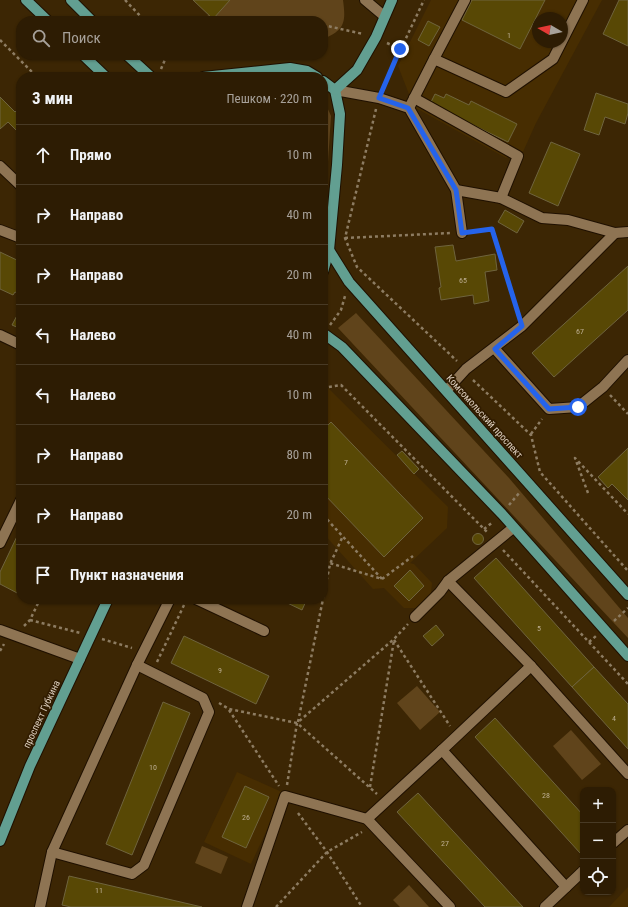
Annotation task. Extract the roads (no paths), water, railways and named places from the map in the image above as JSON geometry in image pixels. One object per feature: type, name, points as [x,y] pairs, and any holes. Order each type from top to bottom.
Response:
[{"type":"main road","points":[[26,0],[43,16]]},
{"type":"main road","points":[[71,0],[87,16]]},
{"type":"main road","points":[[335,90],[357,70],[376,37],[392,0]]},
{"type":"main road","points":[[88,60],[101,72]]},
{"type":"main road","points":[[135,60],[153,72]]},
{"type":"main road","points":[[251,72],[290,68],[309,72]]},
{"type":"main road","points":[[328,85],[335,90],[340,114],[336,185],[328,254]]},
{"type":"main road","name":"Комсомольский проспект","points":[[329,250],[349,282],[447,390],[628,595]]},
{"type":"main road","points":[[328,337],[342,347],[502,514],[628,656]]},
{"type":"main road","name":"проспект Губкина","points":[[0,841],[30,766],[106,604]]},
{"type":"lane","points":[[365,0],[384,16]]},
{"type":"lane","points":[[408,108],[465,0]]},
{"type":"lane","points":[[434,60],[506,92],[553,60],[583,0]]},
{"type":"lane","points":[[335,90],[379,98],[408,108],[456,190],[462,233]]},
{"type":"lane","points":[[414,98],[518,156],[501,198]]},
{"type":"lane","points":[[0,166],[16,181]]},
{"type":"lane","points":[[456,190],[501,198],[542,218],[568,220],[615,233],[628,232]]},
{"type":"lane","points":[[0,230],[16,236]]},
{"type":"lane","points":[[447,390],[466,369],[495,349],[522,326],[615,233]]},
{"type":"lane","points":[[0,335],[16,343]]},
{"type":"lane","points":[[495,349],[549,409],[578,407],[603,387],[628,360]]},
{"type":"lane","points":[[2,536],[16,509]]},
{"type":"lane","points":[[415,617],[440,592],[448,581],[513,528]]},
{"type":"lane","points":[[448,581],[531,666],[628,774]]},
{"type":"lane","points":[[40,907],[52,852],[137,665],[168,604]]},
{"type":"lane","points":[[207,604],[264,631]]},
{"type":"lane","points":[[0,630],[80,659]]},
{"type":"lane","points":[[52,852],[132,874],[144,865],[209,712],[204,698],[137,665]]},
{"type":"lane","points":[[367,819],[386,803],[531,666]]},
{"type":"lane","points":[[442,750],[566,887]]},
{"type":"lane","points":[[247,907],[285,796],[367,819],[450,907]]},
{"type":"lane","points":[[616,840],[628,830]]},
{"type":"lane","points":[[545,907],[580,874]]}]
